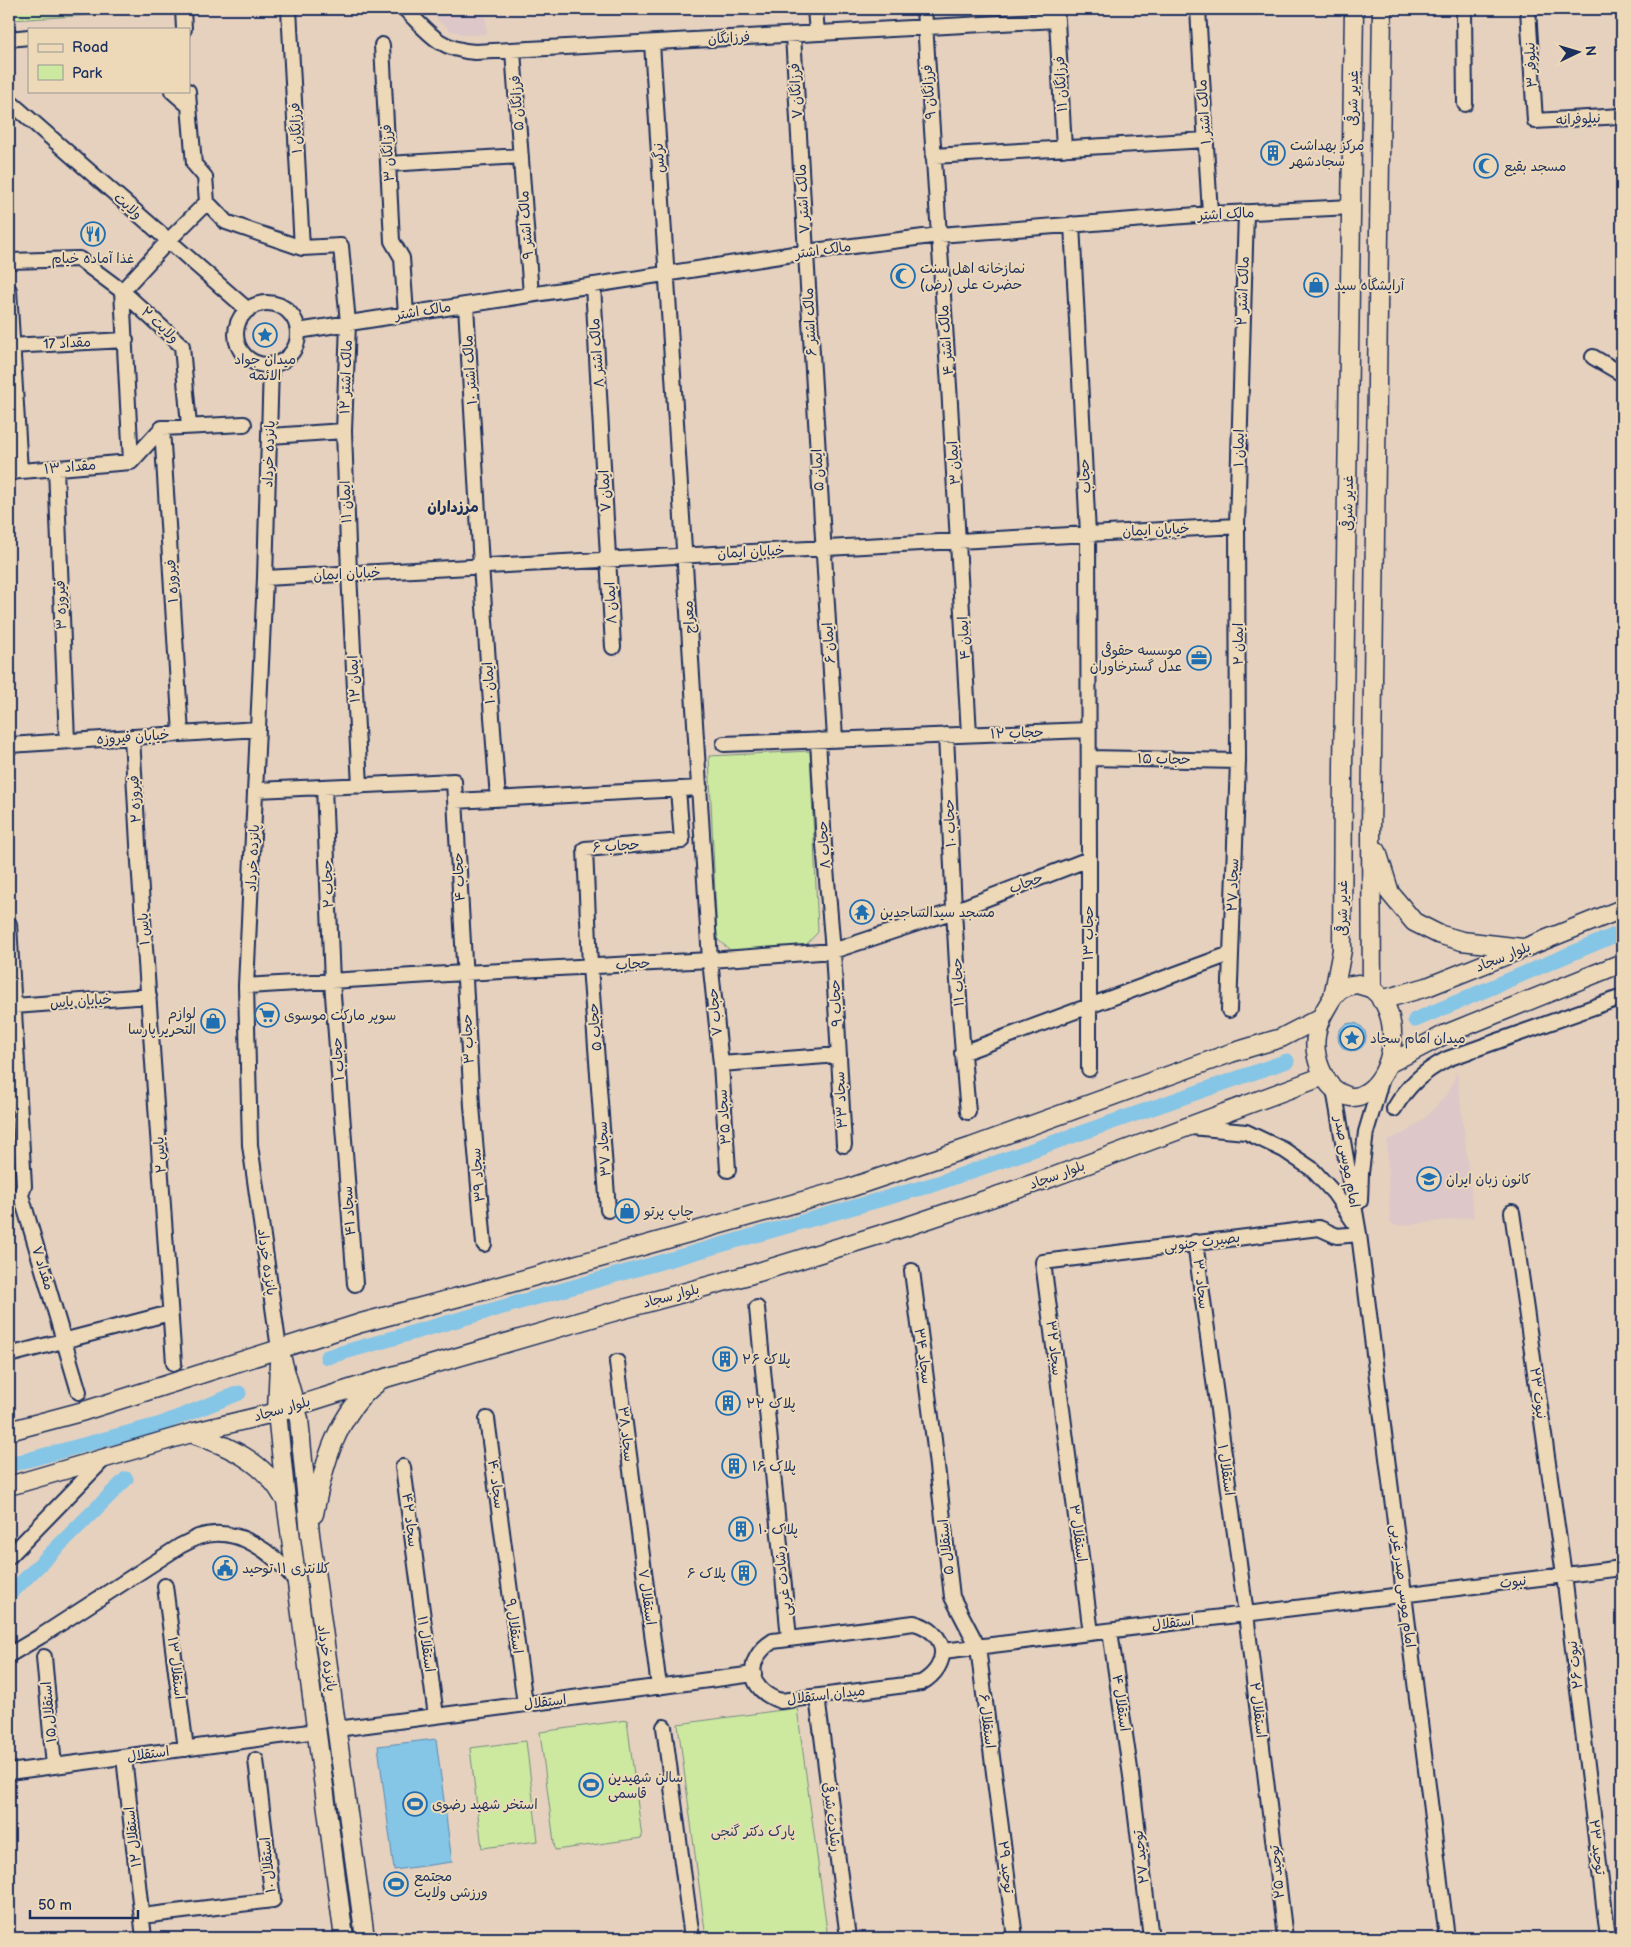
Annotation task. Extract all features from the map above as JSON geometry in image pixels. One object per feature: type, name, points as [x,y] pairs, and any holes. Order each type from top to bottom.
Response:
[{"type":"main road","name":"غدیر شرقی","points":[[1333,997],[1342,950],[1354,9]]},
{"type":"main road","name":"غدیر شرقی","points":[[1377,994],[1371,831],[1382,9]]},
{"type":"main road","points":[[1352,207],[1379,206]]},
{"type":"main road","points":[[1371,831],[1390,893],[1414,922],[1438,934],[1462,940],[1522,948]]},
{"type":"main road","name":"بلوار سجاد","points":[[1377,994],[1427,987],[1622,909]]},
{"type":"main road","points":[[1386,1069],[1446,1034],[1622,963]]},
{"type":"main road","points":[[1358,984],[1377,994],[1388,1012],[1393,1043],[1386,1069],[1376,1085],[1365,1094],[1350,1098],[1329,1083],[1317,1059],[1315,1038],[1320,1018],[1333,997],[1344,987],[1358,984]]},
{"type":"main road","points":[[9,1431],[84,1411],[361,1323],[849,1188],[971,1147],[1231,1053],[1281,1038],[1320,1018]]},
{"type":"main road","name":"بلوار سجاد","points":[[9,1486],[107,1456],[277,1412],[382,1379],[752,1274],[905,1227],[1050,1178],[1191,1127],[1329,1083]]},
{"type":"main road","name":"پانزده خرداد","points":[[279,1349],[297,1405],[310,1534],[365,1938]]},
{"type":"main road","name":"پانزده خرداد","points":[[279,1349],[277,1412],[286,1501],[344,1938]]},
{"type":"main road","points":[[310,1534],[322,1475],[336,1437],[346,1417],[358,1400],[382,1379]]},
{"type":"main road","points":[[191,1433],[243,1455],[257,1464],[271,1478],[286,1501]]},
{"type":"street","points":[[183,9],[184,28]]},
{"type":"street","name":"فرزانگان ۱","points":[[289,9],[302,248]]},
{"type":"street","name":"فرزانگان","points":[[405,9],[433,37],[446,46],[460,51],[475,52],[924,27],[1057,14]]},
{"type":"street","points":[[815,9],[816,33]]},
{"type":"street","name":"فرزانگان ۹","points":[[924,9],[939,235]]},
{"type":"street","name":"مالک اشتر ۱","points":[[1198,9],[1210,214]]},
{"type":"street","points":[[1464,9],[1465,104]]},
{"type":"street","name":"نیلوفر ۳","points":[[1528,9],[1535,121]]},
{"type":"street","name":"فرزانگان ۱۱","points":[[1057,14],[1064,148]]},
{"type":"street","name":"فرزانگان ۷","points":[[793,35],[800,147]]},
{"type":"street","points":[[9,39],[28,37]]},
{"type":"street","name":"نرگس","points":[[652,43],[667,274]]},
{"type":"street","name":"فرزانگان ۳","points":[[382,45],[392,241],[402,258],[406,314]]},
{"type":"street","name":"فرزانگان ۵","points":[[513,51],[521,156]]},
{"type":"street","points":[[173,92],[189,106]]},
{"type":"street","points":[[188,92],[194,164],[205,177],[206,202],[226,222],[302,248]]},
{"type":"street","name":"ولایت","points":[[9,101],[248,310]]},
{"type":"street","name":"نیلوفرانه","points":[[1535,121],[1622,116]]},
{"type":"street","points":[[934,156],[1206,140]]},
{"type":"street","name":"مالک اشتر ۷","points":[[800,147],[806,252]]},
{"type":"street","points":[[388,164],[521,156]]},
{"type":"street","name":"مالک اشتر ۹","points":[[521,156],[531,295]]},
{"type":"street","points":[[131,462],[122,291],[206,202]]},
{"type":"street","name":"مالک اشتر","points":[[298,330],[806,252],[939,235],[1210,214],[1352,207]]},
{"type":"street","name":"مالک اشتر ۲","points":[[1241,370],[1246,212]]},
{"type":"street","name":"حجاب","points":[[246,986],[332,982],[464,972],[710,960],[834,951],[954,911],[1088,860],[1088,534],[1072,224]]},
{"type":"street","name":"مالک اشتر ۴","points":[[939,235],[949,386]]},
{"type":"street","name":"مالک اشتر ۱۲","points":[[302,248],[341,246],[348,323],[344,431]]},
{"type":"street","name":"مالک اشتر ۶","points":[[806,252],[814,392]]},
{"type":"street","name":"ولایت ۲","points":[[9,261],[79,259],[122,291],[182,346],[188,426]]},
{"type":"street","name":"معراج","points":[[667,274],[710,960]]},
{"type":"street","name":"مالک اشتر ۸","points":[[593,285],[602,422]]},
{"type":"street","points":[[9,290],[14,471]]},
{"type":"street","points":[[264,303],[281,306],[294,318],[298,330],[296,347],[290,356],[281,363],[271,366],[251,361],[244,355],[236,336],[237,326],[241,317],[248,310],[264,303]]},
{"type":"street","name":"مالک اشتر ۱۰","points":[[466,305],[481,566]]},
{"type":"street","name":"مقداد 17","points":[[11,346],[126,340]]},
{"type":"street","points":[[1593,357],[1622,374]]},
{"type":"street","name":"پانزده خرداد","points":[[271,366],[257,790],[246,986],[250,1145],[279,1349]]},
{"type":"street","name":"ایمان ۱","points":[[1237,526],[1241,370]]},
{"type":"street","name":"ایمان ۳","points":[[949,386],[958,541]]},
{"type":"street","name":"ایمان ۵","points":[[814,392],[823,548]]},
{"type":"street","name":"ایمان ۷","points":[[602,422],[608,560]]},
{"type":"street","points":[[131,462],[162,428],[244,424]]},
{"type":"street","name":"فیروزه ۱","points":[[162,428],[181,734]]},
{"type":"street","points":[[270,436],[344,431]]},
{"type":"street","name":"ایمان ۱۱","points":[[344,431],[348,573]]},
{"type":"street","name":"مقداد ۱۳","points":[[14,471],[131,462]]},
{"type":"street","name":"فیروزه ۳","points":[[56,468],[67,741]]},
{"type":"street","name":"خیابان ایمان","points":[[265,578],[1237,526]]},
{"type":"street","name":"ایمان ۲","points":[[1237,526],[1238,761]]},
{"type":"street","name":"ایمان ۴","points":[[958,541],[969,734]]},
{"type":"street","name":"ایمان ۶","points":[[823,548],[835,739]]},
{"type":"street","name":"ایمان ۸","points":[[608,560],[613,647]]},
{"type":"street","name":"ایمان ۱۰","points":[[481,566],[498,799]]},
{"type":"street","name":"ایمان ۱۲","points":[[348,573],[360,786]]},
{"type":"street","name":"خیابان فیروزه","points":[[9,745],[258,729]]},
{"type":"street","name":"حجاب ۱۲","points":[[724,744],[1088,730]]},
{"type":"street","name":"حجاب ۱۰","points":[[946,735],[954,911]]},
{"type":"street","name":"فیروزه ۲","points":[[132,737],[138,862]]},
{"type":"street","name":"حجاب ۸","points":[[818,740],[824,845],[834,951]]},
{"type":"street","name":"حجاب ۱۵","points":[[1089,758],[1238,761]]},
{"type":"street","name":"سجاد ۲۷","points":[[1229,1010],[1238,761]]},
{"type":"street","name":"حجاب ۴","points":[[360,786],[454,781],[464,972]]},
{"type":"street","points":[[257,790],[360,786]]},
{"type":"street","name":"حجاب ۲","points":[[324,787],[332,982]]},
{"type":"street","points":[[455,801],[700,788]]},
{"type":"street","name":"حجاب ۶","points":[[590,966],[585,849],[682,841],[678,789]]},
{"type":"street","name":"حجاب ۱۳","points":[[1088,860],[1089,1069]]},
{"type":"street","name":"یاس ۱","points":[[138,862],[149,996]]},
{"type":"street","name":"حجاب ۱۱","points":[[954,911],[962,1053],[968,1112]]},
{"type":"street","points":[[9,924],[24,1186],[15,1197]]},
{"type":"street","name":"حجاب ۹","points":[[834,951],[839,1055]]},
{"type":"street","points":[[962,1053],[1230,954]]},
{"type":"street","name":"حجاب ۷","points":[[710,960],[720,1064]]},
{"type":"street","name":"حجاب ۵","points":[[590,966],[600,1088]]},
{"type":"street","name":"حجاب ۳","points":[[464,972],[472,1106]]},
{"type":"street","name":"حجاب ۱","points":[[332,982],[344,1137]]},
{"type":"street","name":"خیابان یاس","points":[[14,1006],[149,996]]},
{"type":"street","name":"یاس ۲","points":[[149,996],[174,1363]]},
{"type":"street","points":[[1394,1109],[1404,1092],[1417,1079],[1447,1059],[1622,997]]},
{"type":"street","points":[[720,1064],[839,1055]]},
{"type":"street","name":"سجاد ۳۳","points":[[839,1055],[844,1145]]},
{"type":"street","name":"سجاد ۳۵","points":[[720,1064],[728,1170]]},
{"type":"street","points":[[1359,1231],[1360,1173],[1366,1132],[1386,1069]]},
{"type":"street","name":"امام موسی صدر","points":[[1329,1083],[1359,1231]]},
{"type":"street","name":"سجاد ۳۷","points":[[600,1088],[608,1210]]},
{"type":"street","name":"سجاد ۳۹","points":[[472,1106],[484,1244]]},
{"type":"street","points":[[1191,1127],[1246,1132],[1284,1150],[1312,1169],[1334,1194],[1359,1231]]},
{"type":"street","name":"سجاد ۴۱","points":[[344,1137],[355,1284]]},
{"type":"street","name":"مقداد ۷","points":[[15,1197],[65,1340],[80,1392]]},
{"type":"street","name":"نبوت ۲۳","points":[[1512,1212],[1564,1575]]},
{"type":"street","name":"بصیرت جنوبی","points":[[1043,1262],[1319,1228],[1337,1236],[1359,1231]]},
{"type":"street","name":"امام موسی صدر غربی","points":[[1359,1231],[1447,1938]]},
{"type":"street","name":"سجاد ۳۰","points":[[1195,1242],[1206,1326]]},
{"type":"street","name":"سجاد ۳۲","points":[[1043,1262],[1065,1434]]},
{"type":"street","name":"سجاد ۳۴","points":[[912,1272],[934,1440]]},
{"type":"street","name":"رشادت غربی","points":[[757,1308],[789,1638]]},
{"type":"street","points":[[9,1354],[170,1313]]},
{"type":"street","name":"استقلال ۱","points":[[1206,1326],[1246,1614]]},
{"type":"street","name":"سجاد ۳۸","points":[[617,1362],[635,1506]]},
{"type":"street","name":"سجاد ۴۰","points":[[487,1419],[504,1548]]},
{"type":"street","name":"استقلال ۳","points":[[1065,1434],[1091,1633]]},
{"type":"street","name":"استقلال ۵","points":[[934,1440],[952,1597],[978,1647]]},
{"type":"street","points":[[9,1557],[107,1456]]},
{"type":"street","name":"سجاد ۴۲","points":[[403,1467],[416,1572]]},
{"type":"street","name":"استقلال ۷","points":[[635,1506],[659,1687]]},
{"type":"street","points":[[9,1655],[180,1546],[198,1537],[214,1534],[244,1539],[262,1548],[274,1557],[297,1582]]},
{"type":"street","name":"استقلال ۹","points":[[504,1548],[525,1704]]},
{"type":"street","name":"نبوت","points":[[1404,1595],[1622,1568]]},
{"type":"street","name":"استقلال ۱۱","points":[[416,1572],[436,1716]]},
{"type":"street","name":"نبوت ۲۶","points":[[1564,1575],[1585,1755]]},
{"type":"street","name":"استقلال ۱۳","points":[[165,1586],[186,1749]]},
{"type":"street","name":"استقلال","points":[[943,1651],[1404,1595]]},
{"type":"street","name":"استقلال ۲","points":[[1246,1614],[1270,1806]]},
{"type":"street","points":[[754,1674],[753,1668],[756,1656],[763,1647],[773,1641],[914,1622],[925,1626],[935,1633],[943,1651]]},
{"type":"street","name":"استقلال ۴","points":[[1110,1631],[1131,1776]]},
{"type":"street","name":"استقلال ۶","points":[[978,1647],[997,1795]]},
{"type":"street","name":"میدان استقلال","points":[[754,1674],[760,1690],[769,1698],[780,1701],[921,1683],[932,1677],[939,1667],[943,1651]]},
{"type":"street","name":"استقلال ۱۵","points":[[44,1657],[54,1766]]},
{"type":"street","name":"استقلال","points":[[337,1729],[754,1674]]},
{"type":"street","name":"رشادت شرقی","points":[[817,1696],[848,1938]]},
{"type":"street","points":[[664,1727],[692,1938]]},
{"type":"street","name":"استقلال","points":[[9,1772],[317,1731]]},
{"type":"street","name":"توحید ۲۳","points":[[1585,1755],[1608,1938]]},
{"type":"street","name":"استقلال ۱۲","points":[[124,1757],[144,1938]]},
{"type":"street","name":"استقلال ۱۰","points":[[142,1916],[273,1900],[256,1760]]},
{"type":"street","name":"توحید ۲۷","points":[[1131,1776],[1151,1938]]},
{"type":"street","name":"توحید ۲۹","points":[[997,1795],[1015,1938]]},
{"type":"street","name":"توحید ۲۵","points":[[1270,1806],[1285,1938]]},
{"type":"street","points":[[1612,1938],[1622,1937]]},
{"type":"shaded area","points":[[428,9],[485,9],[487,34],[467,35],[452,31]]},
{"type":"shaded area","name":"کانون زبان ایران","points":[[1457,1072],[1474,1217],[1397,1226],[1390,1222],[1387,1140],[1407,1132],[1428,1115],[1448,1093]]},
{"type":"green space","points":[[9,9],[174,10],[11,20],[9,23]]},
{"type":"green space","points":[[810,751],[818,932],[804,947],[730,950],[717,939],[709,756]]},
{"type":"green space","name":"پارک دکتر گنجی","points":[[797,1708],[828,1938],[706,1938],[678,1724]]},
{"type":"green space","name":"سالن شهیدین قاسمی","points":[[627,1720],[642,1838],[555,1850],[540,1732]]},
{"type":"green space","points":[[526,1741],[538,1841],[482,1848],[470,1748]]},
{"type":"water","points":[[1352,1023],[1362,1027],[1366,1037],[1362,1047],[1352,1051],[1342,1047],[1338,1037],[1342,1027]]},
{"type":"water","name":"استخر شهید رضوی","points":[[436,1739],[452,1862],[394,1870],[378,1746]]},
{"type":"waterway","points":[[1415,1020],[1622,932]]},
{"type":"waterway","points":[[327,1357],[935,1184],[1287,1061]]},
{"type":"waterway","points":[[9,1465],[161,1424],[239,1393]]},
{"type":"waterway","points":[[9,1595],[126,1479]]},
{"type":"place","name":"مرکز بهداشت سجادشهر","points":[[1273,153]]},
{"type":"place","name":"مسجد بقیع","points":[[1486,166]]},
{"type":"place","name":"غذا آماده خیام","points":[[93,234]]},
{"type":"place","name":"نمازخانه اهل سنت حضرت علی (رض)","points":[[903,276]]},
{"type":"place","name":"آرایشگاه سید","points":[[1316,285]]},
{"type":"place","name":"میدان جواد الائمه","points":[[265,335]]},
{"type":"place","name":"موسسه حقوقی عدل گسترخاوران","points":[[1199,658]]},
{"type":"place","name":"مسجد سیدالساجدین","points":[[862,912]]},
{"type":"place","name":"سوپر مارکت موسوی","points":[[267,1015]]},
{"type":"place","name":"لوازم التحریر پارسا","points":[[213,1021]]},
{"type":"place","name":"میدان امام سجاد","points":[[1352,1038]]},
{"type":"place","name":"کانون زبان ایران","points":[[1429,1179]]},
{"type":"place","name":"چاپ پرتو","points":[[627,1211]]},
{"type":"place","name":"پلاک ۲۶","points":[[725,1359]]},
{"type":"place","name":"پلاک ۲۲","points":[[728,1403]]},
{"type":"place","name":"پلاک ۱۶","points":[[734,1466]]},
{"type":"place","name":"پلاک ۱۰","points":[[741,1529]]},
{"type":"place","name":"کلانتری ۱۱ توحید","points":[[225,1568]]},
{"type":"place","name":"پلاک ۶","points":[[744,1573]]},
{"type":"place","name":"سالن شهیدین قاسمی","points":[[591,1785]]},
{"type":"place","name":"استخر شهید رضوی","points":[[415,1804]]},
{"type":"place","name":"مجتمع ورزشی ولایت","points":[[396,1884]]},
{"type":"district","name":"مرزداران","points":[[453,507]]}]
